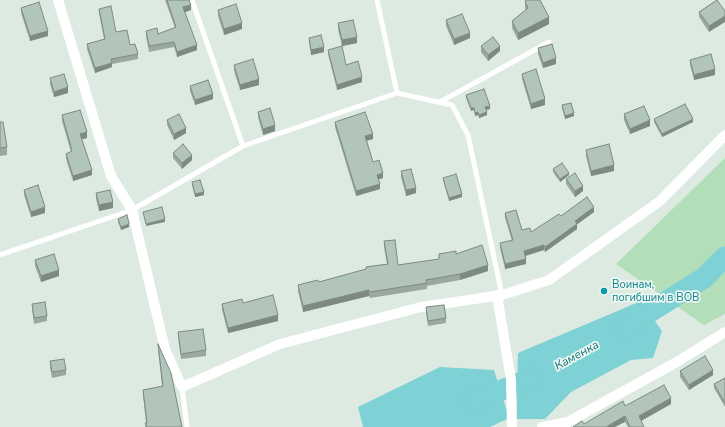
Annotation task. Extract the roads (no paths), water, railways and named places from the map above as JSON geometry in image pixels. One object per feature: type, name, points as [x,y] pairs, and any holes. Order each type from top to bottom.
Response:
[{"type":"street","points":[[58,0],[111,176],[132,210],[165,349],[182,387],[280,344],[421,307],[500,295],[549,280],[654,206],[725,135]]},
{"type":"street","points":[[500,295],[511,380],[512,427]]},
{"type":"street","points":[[542,427],[568,422],[675,363],[725,332]]},
{"type":"lane","points":[[192,0],[243,146]]},
{"type":"lane","points":[[377,0],[397,93]]},
{"type":"lane","points":[[439,102],[549,42]]},
{"type":"lane","points":[[0,255],[132,210],[243,146],[397,93],[452,105],[468,135],[500,295]]},
{"type":"lane","points":[[182,387],[187,427]]},
{"type":"water","points":[[641,301],[662,331],[653,358],[631,360],[571,392],[545,419],[516,419],[518,353]]},
{"type":"water","points":[[440,367],[494,370],[509,418],[490,427],[363,427],[358,407]]},
{"type":"waterway","name":"Каменка","points":[[624,328],[704,278],[725,257]]},
{"type":"waterway","name":"Каменка","points":[[474,401],[532,378]]},
{"type":"place","name":"Воинам, погибшим в ВОВ","points":[[604,291]]}]
